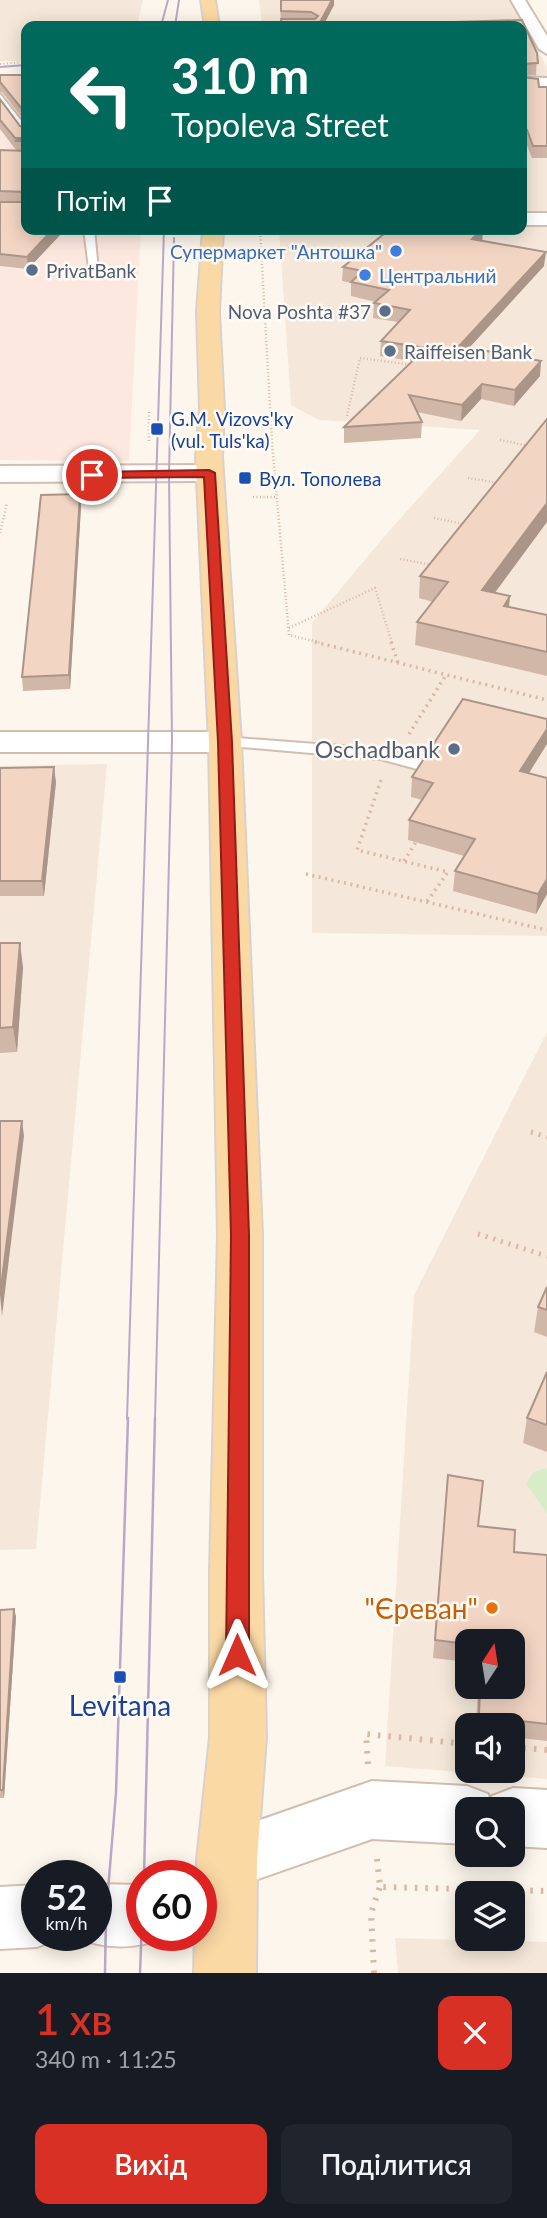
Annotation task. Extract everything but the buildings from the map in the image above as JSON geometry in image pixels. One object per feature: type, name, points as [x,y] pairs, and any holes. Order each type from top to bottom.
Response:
[{"type":"main road","points":[[208,0],[211,21]]},
{"type":"main road","points":[[213,235],[208,312],[212,409],[209,473],[225,742],[240,1235],[236,1572],[238,1737],[216,1860]]},
{"type":"main road","points":[[217,1897],[225,1973]]},
{"type":"street","points":[[518,0],[547,49]]},
{"type":"street","points":[[527,82],[547,83]]},
{"type":"street","points":[[527,219],[547,219]]},
{"type":"street","points":[[0,474],[209,473]]},
{"type":"street","points":[[0,742],[225,742]]},
{"type":"street","points":[[217,1868],[372,1810],[455,1814]]},
{"type":"street","points":[[525,1818],[547,1819]]},
{"type":"street","points":[[0,1918],[21,1917]]},
{"type":"lane","points":[[5,87],[0,97],[21,126]]},
{"type":"lane","points":[[90,235],[94,268]]},
{"type":"lane","points":[[225,742],[381,754],[417,764]]},
{"type":"path","points":[[0,64],[21,62]]},
{"type":"path","points":[[260,235],[277,497],[289,635],[547,700]]},
{"type":"path","points":[[347,416],[360,358],[421,366]]},
{"type":"path","points":[[149,412],[149,443],[149,439]]},
{"type":"path","points":[[500,440],[539,448]]},
{"type":"path","points":[[468,478],[509,485]]},
{"type":"path","points":[[253,497],[277,497]]},
{"type":"path","points":[[434,518],[476,526]]},
{"type":"path","points":[[400,559],[443,568]]},
{"type":"path","points":[[289,628],[375,588],[398,663]]},
{"type":"path","points":[[426,902],[448,872],[357,850],[381,780],[446,675]]},
{"type":"path","points":[[381,780],[393,783]]},
{"type":"path","points":[[404,861],[416,842]]},
{"type":"path","points":[[306,874],[547,930]]},
{"type":"path","points":[[531,1132],[547,1137]]},
{"type":"path","points":[[478,1234],[547,1256]]},
{"type":"path","points":[[366,1734],[455,1743]]},
{"type":"path","points":[[525,1748],[547,1750]]},
{"type":"path","points":[[372,1810],[380,1887],[371,1913],[374,1973]]},
{"type":"path","points":[[380,1887],[547,1891]]},
{"type":"shaded area","points":[[0,0],[143,0],[138,21],[21,21],[21,61],[0,61]]},
{"type":"shaded area","points":[[259,0],[509,0],[521,21],[261,21]]},
{"type":"shaded area","points":[[527,32],[547,67],[547,77],[527,76]]},
{"type":"shaded area","points":[[0,84],[21,84],[21,235],[141,235],[129,461],[0,460]]},
{"type":"shaded area","points":[[527,85],[547,86],[547,215],[527,215]]},
{"type":"shaded area","points":[[527,224],[547,224],[547,936],[312,933],[312,623],[389,531],[480,430],[319,420],[291,405],[279,235],[527,235]]},
{"type":"shaded area","points":[[107,764],[36,1549],[0,1550],[0,766]]},
{"type":"shaded area","points":[[547,1032],[547,1779],[525,1777],[525,1713],[455,1713],[455,1772],[385,1766],[414,1295]]},
{"type":"shaded area","points":[[395,1938],[455,1940],[455,1951],[525,1951],[525,1941],[547,1942],[547,1973],[398,1973]]},
{"type":"green space","points":[[547,1468],[547,1513],[526,1484],[534,1472]]},
{"type":"tram line","points":[[162,21],[168,0]]},
{"type":"tram line","points":[[176,21],[179,0]]},
{"type":"tram line","points":[[0,67],[21,65]]},
{"type":"tram line","points":[[127,1419],[164,235]]},
{"type":"tram line","points":[[155,1419],[172,741],[169,475],[174,238]]},
{"type":"tram line","points":[[105,1973],[106,1915],[116,1793],[128,1418]]},
{"type":"tram line","points":[[144,1860],[155,1418]]},
{"type":"tram line","points":[[140,1973],[141,1951]]},
{"type":"place","name":"Супермаркет \"Антошка\"","points":[[396,251]]},
{"type":"place","name":"PrivatBank","points":[[32,270]]},
{"type":"place","name":"Центральний","points":[[365,275]]},
{"type":"place","name":"Nova Poshta #37","points":[[385,311]]},
{"type":"place","name":"Raiffeisen Bank","points":[[390,351]]},
{"type":"place","name":"G.M. Vizovs'ky (vul. Tuls'ka)","points":[[157,429]]},
{"type":"place","name":"Вул. Тополева","points":[[245,478]]},
{"type":"place","name":"Oschadbank","points":[[454,749]]},
{"type":"place","name":"\"Єреван\"","points":[[492,1608]]},
{"type":"place","name":"Levitana","points":[[120,1677]]},
{"type":"route","points":[[92,475],[209,473],[225,742],[240,1235],[237,1655]]}]
